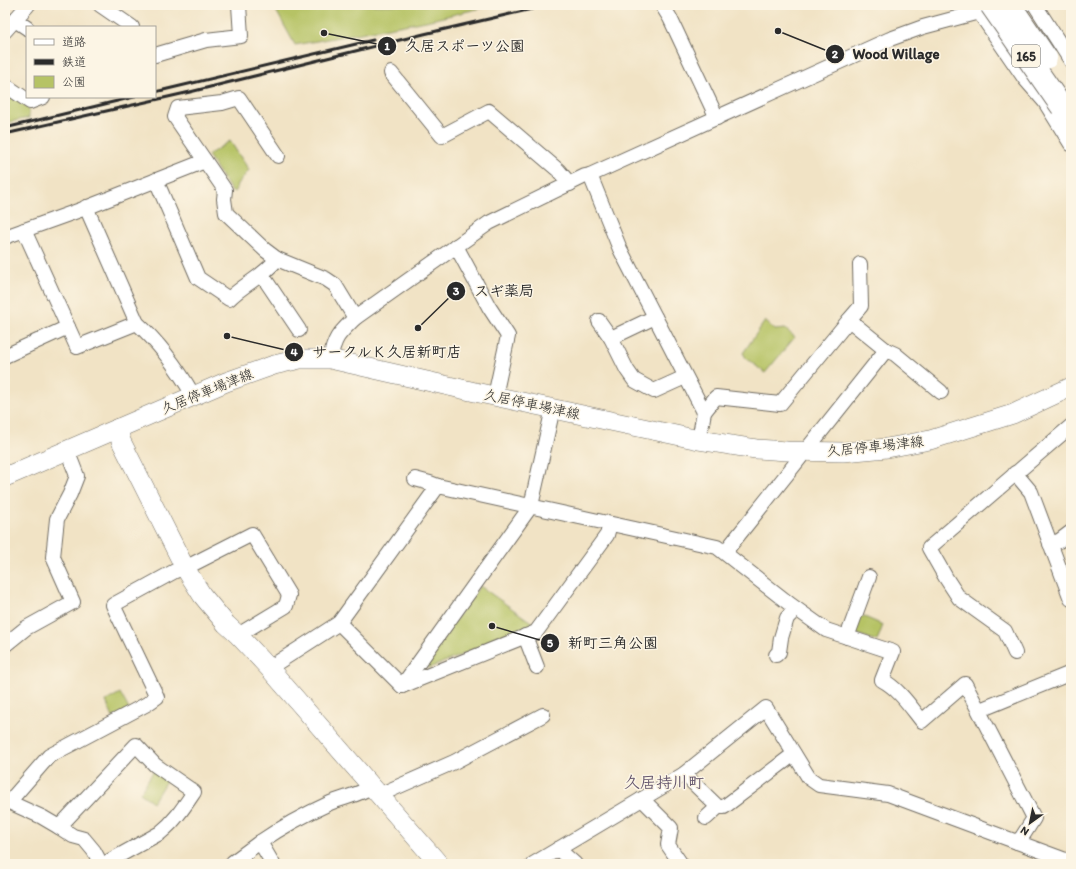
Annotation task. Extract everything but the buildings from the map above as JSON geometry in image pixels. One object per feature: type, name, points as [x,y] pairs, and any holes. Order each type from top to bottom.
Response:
[{"type":"highway","name":"165","points":[[1010,5],[1068,108]]},
{"type":"highway","name":"165","points":[[985,9],[1068,108]]},
{"type":"main road","name":"久居停車場津線","points":[[5,476],[193,395],[274,365],[300,359],[330,359],[699,440],[756,449],[805,452],[843,452],[887,448],[930,440],[1013,414],[1071,387]]},
{"type":"main road","points":[[118,428],[121,441],[185,568],[202,594],[226,624],[238,634],[269,668],[439,864]]},
{"type":"street","points":[[5,31],[28,5]]},
{"type":"street","points":[[100,5],[131,26]]},
{"type":"street","points":[[161,52],[206,40],[241,36],[239,5]]},
{"type":"street","points":[[662,5],[670,18],[717,118]]},
{"type":"street","points":[[330,359],[338,334],[355,318],[489,223],[585,176],[890,39],[923,27],[985,9],[1024,5]]},
{"type":"street","name":"165","points":[[1036,5],[1071,61]]},
{"type":"street","name":"165","points":[[985,9],[1025,79],[1045,102],[1071,144]]},
{"type":"street","points":[[15,20],[26,27]]},
{"type":"street","points":[[391,73],[442,136],[489,111],[558,170],[570,184]]},
{"type":"street","points":[[5,85],[30,102],[40,98]]},
{"type":"street","points":[[278,156],[239,98],[222,103],[178,108],[175,117],[225,190],[224,199],[226,213],[265,250],[277,259],[326,279],[335,285],[355,318]]},
{"type":"street","points":[[5,237],[205,161]]},
{"type":"street","points":[[590,175],[620,249],[704,412]]},
{"type":"street","points":[[156,180],[198,278],[229,298],[262,275],[277,259]]},
{"type":"street","points":[[86,207],[137,322],[160,348],[187,384],[193,395]]},
{"type":"street","points":[[24,230],[77,347],[137,322]]},
{"type":"street","points":[[456,246],[489,307],[508,336],[495,396]]},
{"type":"street","points":[[699,440],[704,412],[716,397],[780,404],[861,306],[860,264]]},
{"type":"street","points":[[262,275],[299,330]]},
{"type":"street","points":[[611,338],[655,317]]},
{"type":"street","points":[[850,320],[941,392]]},
{"type":"street","points":[[599,321],[611,338],[627,370],[634,380],[654,391],[685,377]]},
{"type":"street","points":[[5,356],[68,327]]},
{"type":"street","points":[[725,552],[886,350]]},
{"type":"street","points":[[402,686],[532,506],[553,408]]},
{"type":"street","points":[[1014,653],[1005,631],[960,598],[946,578],[929,548],[1071,426]]},
{"type":"street","points":[[5,645],[26,628],[74,602],[53,557],[57,519],[70,494],[77,476],[67,450]]},
{"type":"street","points":[[1015,473],[1031,492],[1071,599]]},
{"type":"street","points":[[415,479],[438,486],[718,547],[796,609],[826,630],[893,652],[882,680],[896,689],[922,721],[966,684],[1034,818],[1017,842]]},
{"type":"street","points":[[269,668],[339,623],[438,486]]},
{"type":"street","points":[[402,686],[536,632],[607,535],[610,524]]},
{"type":"street","points":[[1050,544],[1059,541],[1071,532]]},
{"type":"street","points":[[59,827],[136,745],[155,765],[194,792],[178,816],[160,833],[103,864],[84,838],[73,836],[59,827],[42,816],[7,801],[49,756],[78,742],[157,697],[113,605],[252,534],[289,595],[286,606],[238,634]]},
{"type":"street","points":[[847,637],[869,577]]},
{"type":"street","points":[[776,655],[779,652],[781,638],[787,618],[796,609]]},
{"type":"street","points":[[339,623],[402,686]]},
{"type":"street","points":[[525,636],[536,667]]},
{"type":"street","points":[[980,710],[1071,673]]},
{"type":"street","points":[[533,864],[684,774],[766,708],[809,778],[819,785],[888,794],[1071,862]]},
{"type":"street","points":[[232,864],[260,842],[314,811],[340,799],[376,790],[454,762],[543,715]]},
{"type":"street","points":[[706,818],[718,807],[724,807],[794,754]]},
{"type":"street","points":[[684,774],[718,807]]},
{"type":"street","points":[[642,799],[671,828],[668,845],[681,864]]},
{"type":"street","points":[[260,842],[273,864]]},
{"type":"street","points":[[558,849],[575,864]]},
{"type":"green space","points":[[273,5],[494,5],[426,21],[295,45]]},
{"type":"green space","points":[[5,92],[29,108],[29,118],[5,123]]},
{"type":"green space","points":[[230,141],[249,170],[238,184],[236,191],[232,192],[208,155]]},
{"type":"green space","points":[[765,321],[775,330],[785,329],[795,337],[765,373],[746,358],[743,353]]},
{"type":"green space","points":[[480,586],[534,624],[532,627],[429,668],[425,661]]},
{"type":"green space","points":[[860,615],[883,625],[877,641],[857,634],[855,628]]},
{"type":"green space","points":[[120,693],[129,709],[113,718],[106,701]]},
{"type":"green space","points":[[154,770],[167,779],[153,802],[140,793]]},
{"type":"railway","points":[[5,134],[190,92],[424,34],[549,5]]},
{"type":"railway","points":[[156,92],[373,40]]},
{"type":"railway","points":[[5,128],[130,98]]},
{"type":"place","name":"Wood Willage","points":[[778,31]]},
{"type":"place","name":"久居スポーツ公園","points":[[324,33]]},
{"type":"place","name":"スギ薬局","points":[[418,328]]},
{"type":"place","name":"サークルＫ久居新町店","points":[[227,336]]},
{"type":"place","name":"新町三角公園","points":[[492,626]]},
{"type":"district","name":"久居持川町","points":[[664,782]]}]
